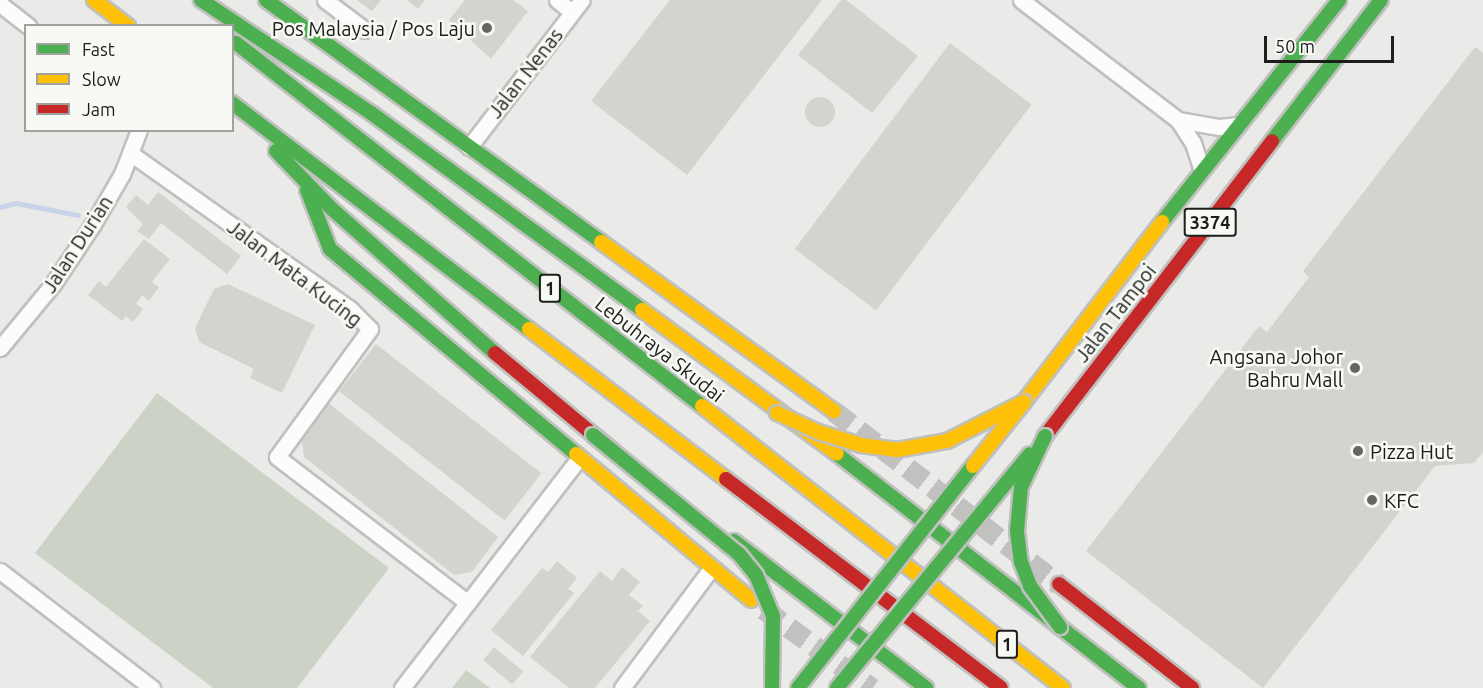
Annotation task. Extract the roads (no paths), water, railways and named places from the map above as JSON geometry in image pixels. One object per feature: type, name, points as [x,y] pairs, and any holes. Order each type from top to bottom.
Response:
[{"type":"main road","points":[[94,0],[125,24]]},
{"type":"main road","points":[[266,0],[834,411]]},
{"type":"main road","name":"Jalan Tampoi","points":[[847,625],[1028,398],[1202,170],[1339,0]]},
{"type":"main road","name":"Jalan Tampoi","points":[[872,643],[1045,436],[1380,0]]},
{"type":"main road","points":[[195,3],[212,24]]},
{"type":"main road","points":[[195,3],[229,24]]},
{"type":"main road","points":[[234,27],[371,113],[576,262],[777,413],[930,523],[1139,688]]},
{"type":"main road","name":"Lebuhraya Skudai","points":[[234,42],[1063,688]]},
{"type":"main road","points":[[234,105],[301,178],[500,358],[739,554],[756,575],[773,616],[772,688]]},
{"type":"main road","name":"1","points":[[234,105],[1001,688]]},
{"type":"main road","points":[[301,178],[316,206],[330,249],[710,570],[751,600]]},
{"type":"main road","points":[[777,413],[850,442],[897,450],[947,441],[974,431],[1028,398]]},
{"type":"main road","points":[[593,435],[872,643],[926,688]]},
{"type":"main road","points":[[1045,436],[1021,487],[1017,531],[1021,562],[1030,586],[1060,627]]},
{"type":"main road","points":[[1059,584],[1192,688]]},
{"type":"main road","name":"3374","points":[[798,688],[847,625]]},
{"type":"main road","name":"3374","points":[[837,688],[872,643]]},
{"type":"street","points":[[325,0],[365,30]]},
{"type":"street","points":[[557,0],[577,6]]},
{"type":"street","points":[[1021,0],[1178,120],[1193,143],[1202,170]]},
{"type":"street","points":[[0,4],[25,24]]},
{"type":"street","name":"Jalan Nenas","points":[[469,147],[577,6]]},
{"type":"street","points":[[1178,120],[1220,128],[1238,126]]},
{"type":"street","name":"Jalan Durian","points":[[0,348],[36,306],[86,234],[139,132]]},
{"type":"street","name":"Jalan Mata Kucing","points":[[130,153],[350,309],[370,329],[277,458],[468,603]]},
{"type":"street","points":[[402,688],[579,458]]},
{"type":"street","points":[[622,688],[710,570]]},
{"type":"street","points":[[0,571],[152,688]]},
{"type":"waterway","points":[[0,207],[16,203],[78,215]]},
{"type":"tunnel","points":[[834,411],[1059,584]]},
{"type":"tunnel","points":[[764,609],[872,688]]},
{"type":"place","name":"Pos Malaysia / Pos Laju","points":[[487,28]]},
{"type":"place","name":"Angsana Johor Bahru Mall","points":[[1355,368]]},
{"type":"place","name":"Pizza Hut","points":[[1358,451]]},
{"type":"place","name":"KFC","points":[[1372,500]]}]
